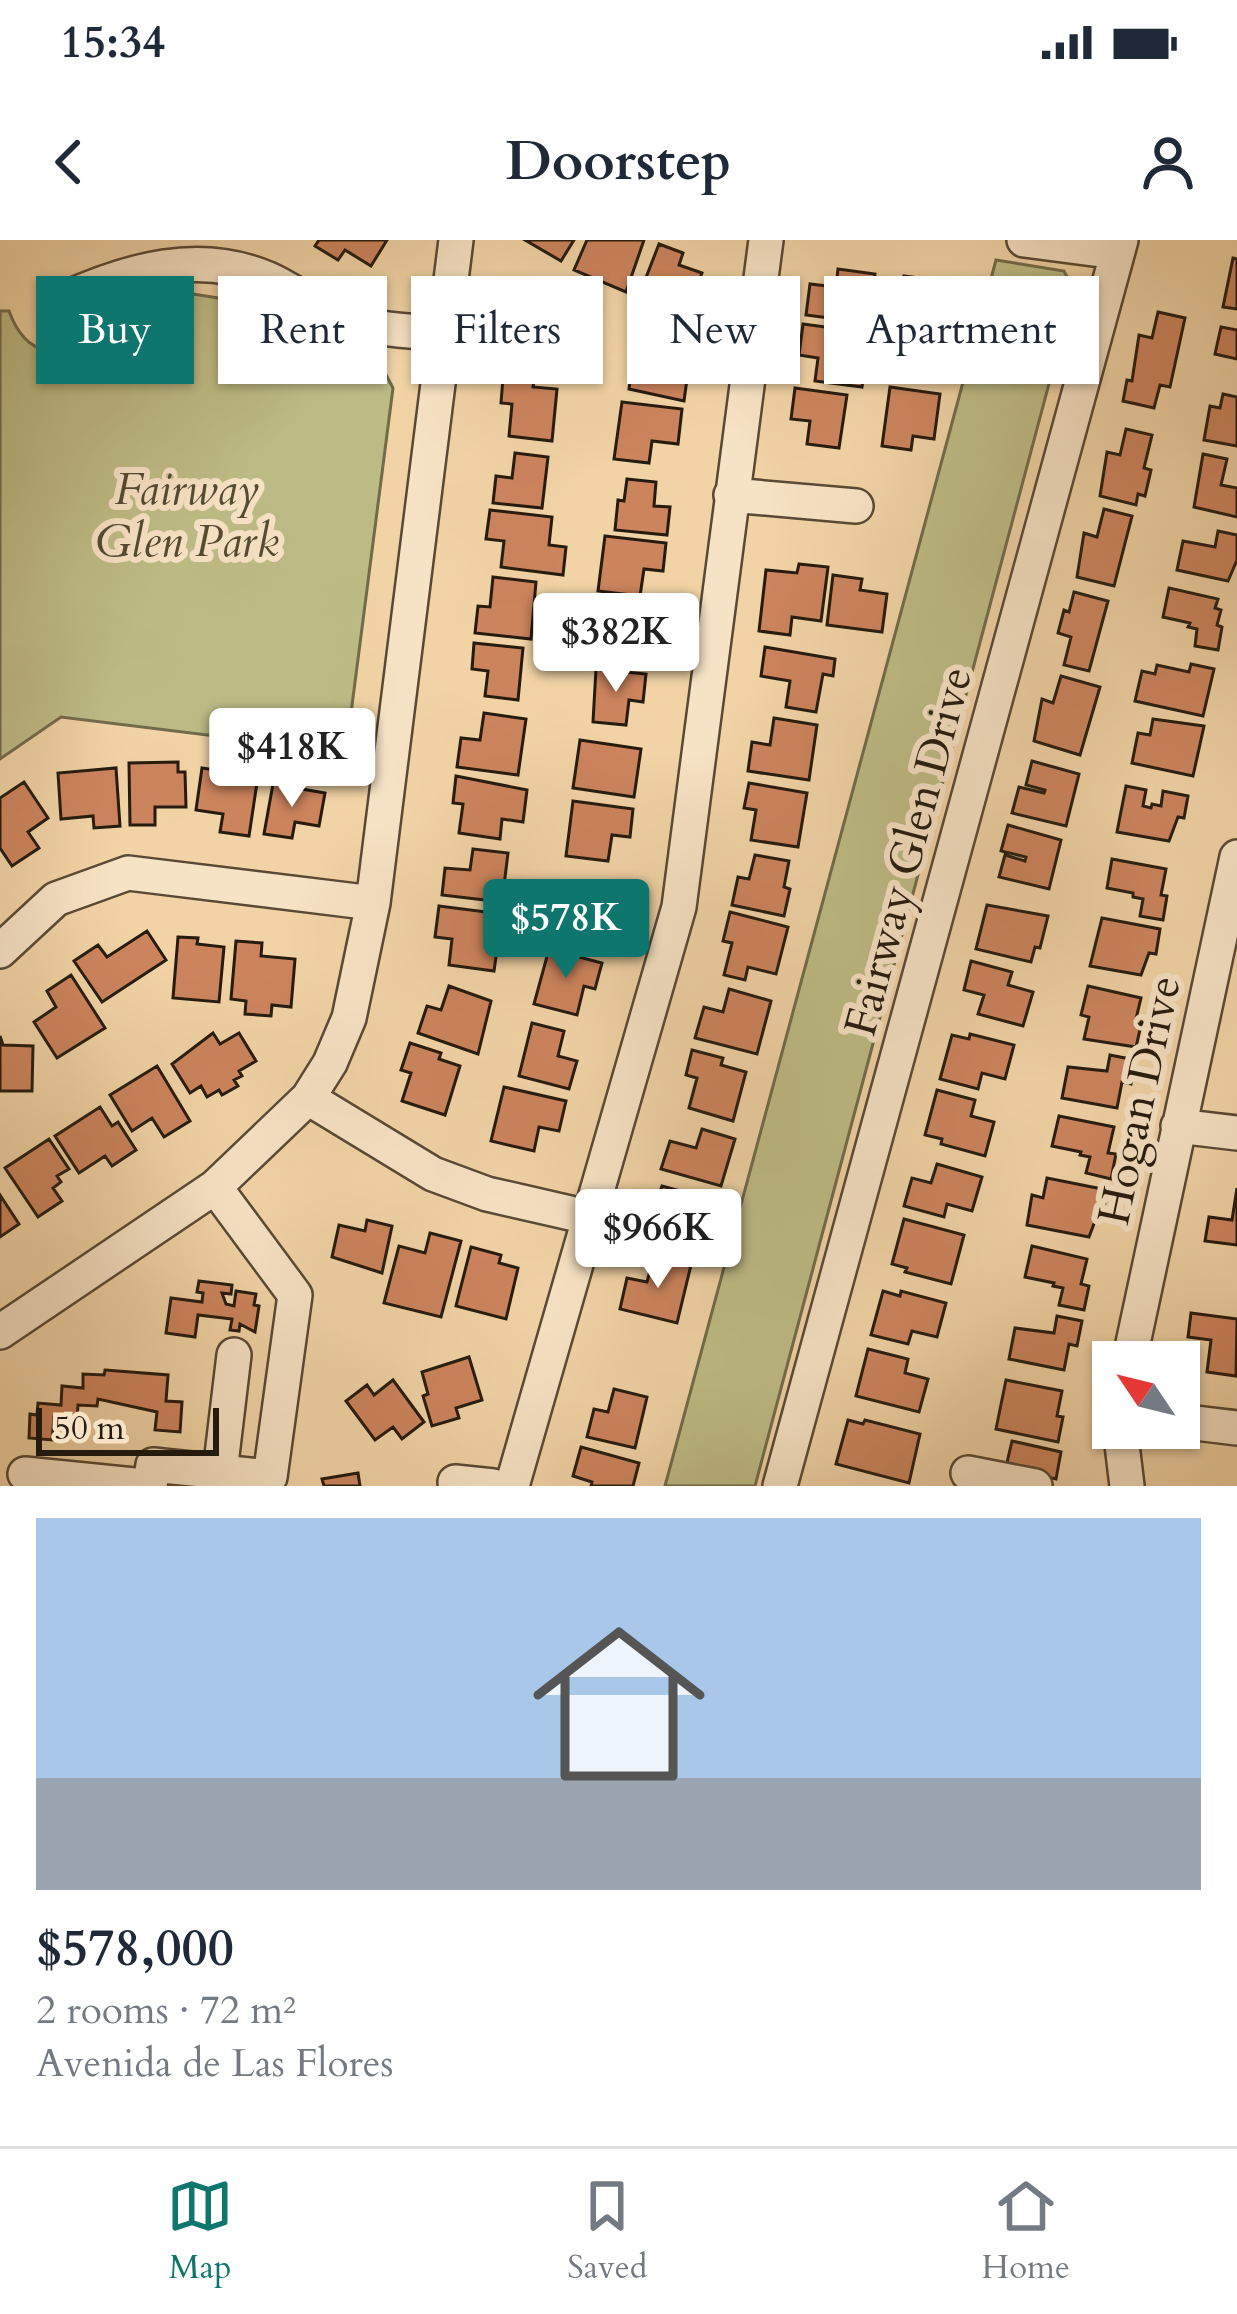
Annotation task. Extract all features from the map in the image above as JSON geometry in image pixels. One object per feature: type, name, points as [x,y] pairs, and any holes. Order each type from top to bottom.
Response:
[{"type":"street","points":[[451,276],[456,240]]},
{"type":"street","points":[[512,1486],[679,907],[766,240]]},
{"type":"street","points":[[1024,240],[1119,246]]},
{"type":"street","name":"Fairway Glen Drive","points":[[781,1486],[1119,246]]},
{"type":"street","points":[[129,276],[194,262],[232,266],[268,279],[344,320],[411,329]]},
{"type":"street","points":[[0,1332],[215,1187],[308,1098],[330,1064],[349,1018],[373,903],[437,384]]},
{"type":"street","points":[[731,495],[856,506]]},
{"type":"street","name":"Hogan Drive","points":[[1133,1341],[1237,857]]},
{"type":"street","points":[[0,951],[56,899],[128,873],[373,903]]},
{"type":"street","points":[[308,1098],[433,1174],[487,1194],[592,1218]]},
{"type":"street","points":[[1178,1126],[1237,1133]]},
{"type":"street","points":[[25,1474],[147,1486],[153,1465],[270,1477],[296,1295],[215,1187]]},
{"type":"street","points":[[220,1472],[234,1355]]},
{"type":"street","points":[[227,1416],[278,1420]]},
{"type":"street","points":[[1200,1424],[1237,1428]]},
{"type":"street","points":[[1119,1485],[1120,1449]]},
{"type":"street","points":[[968,1473],[1035,1486]]},
{"type":"street","points":[[455,1483],[493,1486]]},
{"type":"green space","points":[[996,260],[1064,271],[1067,276],[992,276]]},
{"type":"green space","name":"Fairway Glen Park","points":[[194,294],[218,298],[218,384],[387,384],[387,376],[393,388],[346,752],[61,717],[0,759],[0,311],[9,311],[16,327],[35,346],[36,384],[194,384]]},
{"type":"green space","points":[[963,384],[1049,384],[755,1486],[665,1486]]},
{"type":"building","points":[[319,240],[387,240],[371,266],[345,250],[338,260],[315,246]]},
{"type":"building","points":[[525,240],[574,240],[561,261]]},
{"type":"building","points":[[587,240],[644,240],[632,276],[627,276],[626,292],[603,282],[603,276],[574,270]]},
{"type":"building","points":[[659,244],[683,253],[679,265],[702,273],[701,276],[647,276]]},
{"type":"building","points":[[1233,258],[1237,259],[1237,309],[1223,307]]},
{"type":"building","points":[[838,269],[875,274],[875,276],[837,276]]},
{"type":"building","points":[[810,284],[824,286],[824,317],[806,315]]},
{"type":"building","points":[[1158,312],[1185,318],[1170,387],[1160,385],[1154,408],[1123,401],[1127,380],[1132,381],[1139,335],[1152,338]]},
{"type":"building","points":[[803,324],[824,327],[824,382],[815,381],[818,358],[800,355]]},
{"type":"building","points":[[1221,327],[1237,330],[1237,359],[1215,354]]},
{"type":"building","points":[[503,384],[557,389],[552,441],[509,436],[512,404],[501,403]]},
{"type":"building","points":[[630,384],[686,384],[684,401],[629,389]]},
{"type":"building","points":[[890,387],[940,394],[934,439],[913,436],[911,450],[882,446]]},
{"type":"building","points":[[795,388],[847,395],[839,448],[807,444],[810,421],[791,419]]},
{"type":"building","points":[[1223,394],[1237,397],[1237,446],[1204,440],[1210,406],[1220,408]]},
{"type":"building","points":[[622,402],[682,409],[678,444],[652,441],[649,463],[614,459]]},
{"type":"building","points":[[1126,429],[1152,435],[1144,468],[1151,470],[1145,496],[1138,494],[1136,505],[1100,496],[1107,452],[1120,455]]},
{"type":"building","points":[[515,453],[548,457],[542,508],[493,503],[496,476],[512,478]]},
{"type":"building","points":[[1203,454],[1227,459],[1221,485],[1237,488],[1237,517],[1194,507]]},
{"type":"building","points":[[627,479],[656,482],[654,506],[670,507],[667,535],[615,530],[618,500],[624,501]]},
{"type":"building","points":[[1104,509],[1132,516],[1114,586],[1077,577],[1084,533],[1097,537]]},
{"type":"building","points":[[490,510],[552,517],[549,545],[566,547],[563,575],[501,567],[504,541],[486,539]]},
{"type":"building","points":[[1218,531],[1237,535],[1237,560],[1228,581],[1177,570],[1183,541],[1215,547]]},
{"type":"building","points":[[605,536],[666,543],[663,571],[644,569],[640,596],[598,591]]},
{"type":"building","points":[[799,564],[828,567],[821,621],[792,617],[790,635],[759,631],[766,570],[797,573]]},
{"type":"building","points":[[833,575],[862,579],[860,590],[887,594],[882,632],[827,625]]},
{"type":"building","points":[[493,577],[536,582],[531,639],[475,633],[478,606],[490,607]]},
{"type":"building","points":[[1169,588],[1218,599],[1217,625],[1222,627],[1218,650],[1195,646],[1197,629],[1188,627],[1190,623],[1163,617]]},
{"type":"building","points":[[1074,592],[1108,601],[1089,671],[1064,665],[1071,637],[1058,633]]},
{"type":"building","points":[[605,602],[650,608],[646,637],[656,638],[652,669],[599,662],[602,644],[584,642],[587,619],[603,621]]},
{"type":"building","points":[[474,643],[523,648],[518,700],[485,696],[488,671],[472,669]]},
{"type":"building","points":[[765,647],[835,659],[833,676],[823,674],[816,712],[786,707],[790,681],[761,676]]},
{"type":"building","points":[[1191,664],[1214,669],[1203,716],[1135,701],[1142,671],[1155,674],[1157,665],[1189,672]]},
{"type":"building","points":[[596,669],[646,674],[643,702],[629,700],[626,725],[593,722]]},
{"type":"building","points":[[1061,676],[1100,687],[1080,755],[1034,741],[1042,699],[1053,703]]},
{"type":"building","points":[[484,713],[526,719],[518,775],[457,767],[461,738],[480,740]]},
{"type":"building","points":[[774,718],[817,725],[809,780],[748,771],[752,742],[770,745]]},
{"type":"building","points":[[1153,719],[1204,726],[1193,776],[1132,763],[1138,733],[1150,735]]},
{"type":"building","points":[[580,740],[641,749],[634,797],[573,788]]},
{"type":"building","points":[[1032,761],[1079,774],[1066,826],[1012,813],[1019,787],[1044,793],[1026,785]]},
{"type":"building","points":[[178,762],[178,772],[185,772],[186,807],[155,807],[155,825],[130,825],[129,763]]},
{"type":"building","points":[[116,768],[120,826],[94,828],[93,816],[61,819],[58,773]]},
{"type":"building","points":[[202,768],[258,776],[249,836],[220,832],[223,814],[196,810]]},
{"type":"building","points":[[456,776],[527,790],[523,822],[502,819],[500,839],[459,833],[463,804],[453,803]]},
{"type":"building","points":[[24,782],[48,818],[28,832],[39,848],[12,866],[0,848],[0,798]]},
{"type":"building","points":[[749,783],[807,793],[798,847],[751,840],[756,810],[744,808]]},
{"type":"building","points":[[273,784],[325,793],[319,826],[295,822],[292,838],[264,834]]},
{"type":"building","points":[[1126,786],[1146,790],[1143,806],[1151,808],[1152,804],[1161,806],[1163,791],[1188,796],[1184,818],[1178,817],[1169,841],[1117,832]]},
{"type":"building","points":[[573,801],[633,809],[630,837],[612,835],[608,861],[566,856]]},
{"type":"building","points":[[1008,825],[1061,840],[1049,889],[999,877],[1005,855],[1025,861],[1026,857],[1001,851]]},
{"type":"building","points":[[473,849],[508,853],[502,902],[442,895],[445,868],[470,870]]},
{"type":"building","points":[[755,855],[789,861],[784,916],[732,905],[738,877],[749,879]]},
{"type":"building","points":[[1112,859],[1166,869],[1163,920],[1140,916],[1143,899],[1133,893],[1107,888]]},
{"type":"building","points":[[570,883],[603,892],[597,916],[614,921],[606,947],[557,933]]},
{"type":"building","points":[[987,905],[1048,916],[1031,962],[976,949]]},
{"type":"building","points":[[439,906],[502,914],[494,971],[449,965],[452,939],[435,937]]},
{"type":"building","points":[[730,912],[788,927],[776,974],[748,967],[745,980],[724,975],[732,943],[723,941]]},
{"type":"building","points":[[1102,918],[1160,929],[1156,954],[1149,953],[1141,975],[1090,966]]},
{"type":"building","points":[[147,931],[166,960],[102,1002],[74,961],[98,945],[107,957]]},
{"type":"building","points":[[178,937],[224,947],[219,1002],[173,998]]},
{"type":"building","points":[[236,941],[262,943],[261,956],[295,959],[291,1007],[272,1005],[271,1016],[245,1014],[246,1001],[231,999]]},
{"type":"building","points":[[549,949],[602,963],[595,989],[584,986],[577,1015],[534,1004]]},
{"type":"building","points":[[971,961],[1012,972],[1008,985],[1033,992],[1023,1026],[978,1014],[984,995],[964,990]]},
{"type":"building","points":[[71,975],[105,1028],[57,1058],[34,1022],[56,1007],[47,991]]},
{"type":"building","points":[[449,986],[491,1001],[478,1054],[418,1033],[427,1006],[441,1010]]},
{"type":"building","points":[[1088,986],[1141,998],[1136,1047],[1084,1039],[1089,1017],[1081,1015]]},
{"type":"building","points":[[729,989],[771,1001],[757,1054],[695,1038],[704,1007],[723,1012]]},
{"type":"building","points":[[532,1023],[564,1031],[558,1056],[577,1061],[569,1089],[519,1076]]},
{"type":"building","points":[[213,1033],[220,1044],[239,1033],[256,1061],[239,1071],[242,1076],[234,1080],[238,1086],[207,1097],[201,1086],[190,1093],[172,1064]]},
{"type":"building","points":[[970,1034],[1014,1045],[1005,1079],[982,1073],[978,1089],[940,1079],[952,1035],[969,1039]]},
{"type":"building","points":[[0,1036],[3,1045],[33,1046],[32,1091],[0,1091]]},
{"type":"building","points":[[410,1043],[441,1053],[439,1059],[460,1066],[445,1115],[402,1101],[411,1073],[401,1070]]},
{"type":"building","points":[[692,1050],[723,1058],[721,1065],[746,1072],[733,1121],[689,1108],[697,1078],[686,1075]]},
{"type":"building","points":[[1110,1055],[1135,1060],[1131,1084],[1122,1082],[1117,1108],[1062,1098],[1068,1067],[1107,1071]]},
{"type":"building","points":[[157,1066],[190,1121],[164,1137],[152,1118],[132,1131],[110,1095]]},
{"type":"building","points":[[504,1087],[566,1101],[559,1131],[539,1127],[534,1151],[491,1141]]},
{"type":"building","points":[[937,1090],[975,1100],[971,1116],[994,1122],[985,1156],[925,1135]]},
{"type":"building","points":[[100,1107],[112,1126],[118,1122],[136,1150],[112,1166],[105,1156],[79,1173],[55,1136]]},
{"type":"building","points":[[1059,1116],[1114,1127],[1108,1153],[1116,1154],[1111,1179],[1086,1173],[1090,1157],[1052,1146]]},
{"type":"building","points":[[702,1129],[735,1139],[721,1186],[661,1169],[670,1141],[696,1148]]},
{"type":"building","points":[[49,1139],[69,1169],[57,1176],[61,1182],[53,1188],[62,1201],[38,1217],[5,1168]]},
{"type":"building","points":[[937,1164],[982,1177],[972,1211],[947,1204],[944,1217],[904,1206],[912,1178],[931,1183]]},
{"type":"building","points":[[1047,1178],[1107,1190],[1103,1214],[1098,1213],[1089,1237],[1027,1225],[1032,1195],[1043,1198]]},
{"type":"building","points":[[662,1186],[709,1199],[693,1253],[660,1244],[668,1218],[653,1214]]},
{"type":"building","points":[[1237,1188],[1237,1245],[1205,1241],[1209,1217],[1232,1220]]},
{"type":"building","points":[[0,1195],[19,1224],[0,1237]]},
{"type":"building","points":[[904,1219],[964,1235],[951,1284],[892,1264]]},
{"type":"building","points":[[367,1220],[392,1226],[382,1273],[332,1257],[339,1225],[365,1231]]},
{"type":"building","points":[[430,1233],[461,1241],[441,1317],[384,1303],[399,1246],[425,1253]]},
{"type":"building","points":[[1032,1246],[1087,1259],[1081,1284],[1089,1286],[1084,1310],[1059,1305],[1063,1288],[1025,1277]]},
{"type":"building","points":[[471,1247],[501,1255],[499,1263],[518,1268],[506,1319],[456,1306]]},
{"type":"building","points":[[654,1256],[691,1265],[677,1323],[620,1309],[627,1278],[647,1282]]},
{"type":"building","points":[[199,1281],[232,1285],[231,1294],[222,1293],[226,1304],[234,1306],[236,1291],[256,1294],[255,1332],[240,1324],[239,1331],[230,1330],[232,1319],[198,1315],[195,1337],[166,1333],[171,1298],[202,1302]]},
{"type":"building","points":[[883,1291],[946,1303],[937,1337],[912,1331],[908,1344],[871,1335]]},
{"type":"building","points":[[1191,1313],[1237,1319],[1236,1376],[1207,1372],[1211,1340],[1188,1337]]},
{"type":"building","points":[[1057,1316],[1082,1321],[1077,1346],[1069,1344],[1064,1370],[1009,1359],[1015,1328],[1054,1333]]},
{"type":"building","points":[[868,1349],[908,1359],[905,1373],[928,1379],[919,1412],[856,1396]]},
{"type":"building","points":[[469,1357],[482,1400],[456,1408],[459,1418],[432,1426],[422,1372]]},
{"type":"building","points":[[105,1370],[168,1375],[166,1401],[182,1402],[180,1432],[155,1430],[157,1412],[98,1399],[97,1406],[78,1405],[77,1419],[54,1417],[52,1440],[29,1438],[30,1414],[37,1415],[38,1403],[61,1405],[62,1386],[83,1388],[83,1374],[104,1375]]},
{"type":"building","points":[[393,1380],[424,1422],[402,1439],[393,1427],[375,1440],[346,1401],[367,1385],[374,1395]]},
{"type":"building","points":[[1006,1380],[1062,1391],[1058,1442],[996,1429]]},
{"type":"building","points":[[614,1389],[647,1397],[635,1448],[587,1437],[594,1409],[608,1412]]},
{"type":"building","points":[[848,1420],[920,1434],[909,1483],[836,1464]]},
{"type":"building","points":[[1012,1441],[1061,1452],[1056,1479],[1006,1467]]},
{"type":"building","points":[[581,1447],[639,1463],[633,1486],[591,1486],[592,1482],[573,1476]]},
{"type":"building","points":[[358,1473],[360,1486],[324,1486],[322,1479]]}]
